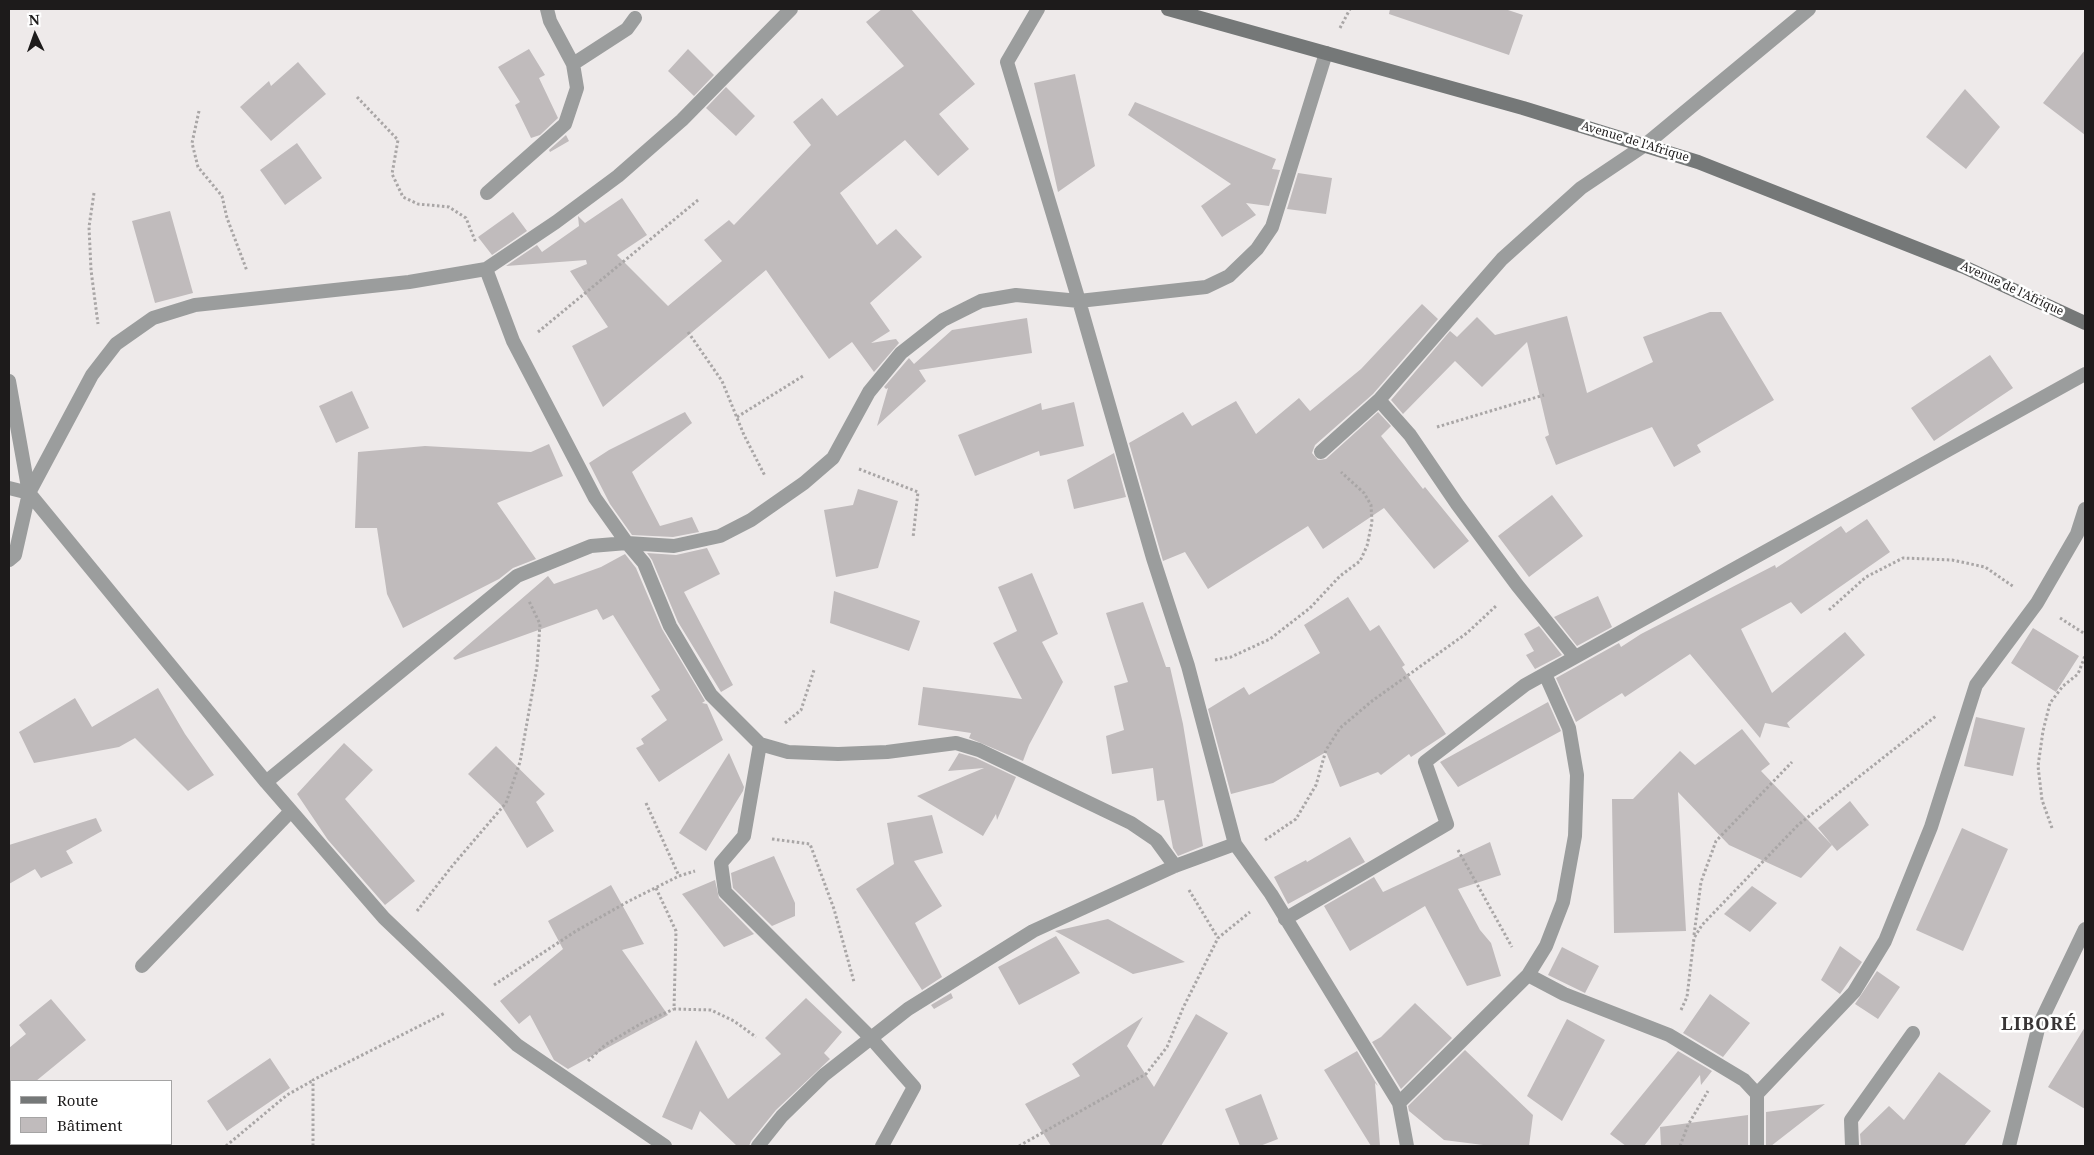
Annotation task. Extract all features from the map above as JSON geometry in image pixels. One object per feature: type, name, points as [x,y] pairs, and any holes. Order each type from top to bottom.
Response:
[{"type":"main road","name":"Avenue de l'Afrique","points":[[1168,9],[1645,145],[1698,162],[1964,267],[2085,323]]},
{"type":"street","points":[[487,193],[565,124],[576,88],[573,64],[550,21],[547,9]]},
{"type":"street","points":[[9,560],[15,555],[30,493],[92,375],[116,344],[153,318],[195,305],[409,282],[486,269],[556,222],[618,176],[682,120],[791,9]]},
{"type":"street","points":[[1038,9],[1007,62],[1079,301],[1153,558],[1188,666],[1239,849],[1271,894],[1399,1103],[1407,1146]]},
{"type":"street","points":[[1321,452],[1379,400],[1502,259],[1581,188],[1645,145],[1809,9]]},
{"type":"street","points":[[573,64],[627,29],[635,18]]},
{"type":"street","points":[[266,782],[517,576],[591,546],[627,543],[674,546],[720,536],[751,520],[833,458],[869,392],[901,353],[943,320],[981,300],[1016,295],[1079,301],[1206,287],[1229,276],[1258,249],[1272,227],[1326,53]]},
{"type":"street","points":[[486,269],[517,350],[595,498],[627,543],[644,563],[670,626],[711,695],[760,744],[788,752],[838,754],[887,752],[956,743],[979,750],[1130,823],[1156,840],[1175,866]]},
{"type":"street","points":[[1285,919],[1446,824],[1425,762],[1525,685],[2085,374]]},
{"type":"street","points":[[9,381],[30,493],[266,782],[400,933],[517,1045],[665,1146]]},
{"type":"street","points":[[1379,400],[1410,435],[1457,504],[1517,585],[1575,657]]},
{"type":"street","points":[[9,488],[30,493]]},
{"type":"street","points":[[1757,1094],[1804,1047],[1854,992],[1885,941],[1931,827],[1976,685],[2037,603],[2077,534],[2085,509]]},
{"type":"street","points":[[1399,1103],[1528,975],[1546,946],[1563,902],[1575,836],[1576,775],[1569,728],[1545,674]]},
{"type":"street","points":[[760,744],[744,836],[721,863],[725,892],[870,1037],[914,1087],[882,1146]]},
{"type":"street","points":[[142,966],[291,811]]},
{"type":"street","points":[[758,1146],[782,1116],[824,1074],[870,1037],[908,1009],[1032,931],[1175,866],[1239,849]]},
{"type":"street","points":[[2009,1146],[2039,1025],[2085,929]]},
{"type":"street","points":[[1528,975],[1564,994],[1669,1035],[1721,1068],[1744,1080],[1757,1094],[1757,1146]]},
{"type":"street","points":[[1852,1146],[1851,1120],[1913,1033]]},
{"type":"path","points":[[357,96],[398,140],[392,174],[403,197],[418,204],[449,207],[466,218],[486,269]]},
{"type":"path","points":[[199,111],[192,143],[198,167],[222,196],[257,298]]},
{"type":"path","points":[[94,193],[89,227],[91,270],[105,359]]},
{"type":"path","points":[[517,350],[607,273],[698,200]]},
{"type":"path","points":[[688,332],[722,381],[778,501]]},
{"type":"path","points":[[737,416],[803,376]]},
{"type":"path","points":[[1410,435],[1544,395]]},
{"type":"path","points":[[1188,666],[1230,657],[1270,639],[1310,608],[1340,576],[1360,561],[1367,546],[1372,522],[1371,505],[1364,494],[1321,452]]},
{"type":"path","points":[[833,458],[918,492],[914,538]]},
{"type":"path","points":[[1828,610],[1866,577],[1903,558],[1952,560],[1985,567],[2037,603]]},
{"type":"path","points":[[400,933],[453,865],[506,803],[520,762],[537,666],[540,624],[517,576]]},
{"type":"path","points":[[1239,849],[1296,819],[1316,784],[1326,750],[1340,728],[1372,701],[1467,633],[1517,585]]},
{"type":"path","points":[[2052,828],[2042,800],[2038,766],[2043,731],[2050,703],[2063,686],[2078,674],[2085,656]]},
{"type":"path","points":[[760,744],[802,710],[814,670]]},
{"type":"path","points":[[1694,938],[1702,925],[1791,831],[1937,716]]},
{"type":"path","points":[[1669,1035],[1687,997],[1700,882],[1716,841],[1792,762]]},
{"type":"path","points":[[646,803],[679,876]]},
{"type":"path","points":[[1446,824],[1466,866],[1528,975]]},
{"type":"path","points":[[744,836],[810,844],[834,909],[855,978],[849,1017]]},
{"type":"path","points":[[226,1146],[287,1096],[312,1080],[470,1000],[576,931],[656,888],[679,876],[721,863]]},
{"type":"path","points":[[1175,866],[1218,938]]},
{"type":"path","points":[[656,888],[676,931],[674,1009]]},
{"type":"path","points":[[1019,1146],[1146,1074],[1167,1047],[1183,1008],[1218,938],[1271,894]]},
{"type":"path","points":[[569,1080],[605,1045],[642,1023],[674,1009],[711,1010],[734,1021],[756,1037]]},
{"type":"path","points":[[1680,1146],[1688,1125],[1721,1068]]},
{"type":"path","points":[[312,1080],[313,1146]]},
{"type":"building","points":[[882,9],[911,9],[975,84],[939,114],[969,149],[938,176],[905,140],[840,193],[877,245],[896,229],[922,257],[870,303],[890,331],[871,343],[896,339],[899,343],[874,372],[852,342],[829,359],[766,270],[603,407],[572,346],[608,327],[570,271],[587,264],[586,260],[506,266],[537,245],[542,252],[579,226],[578,216],[585,223],[622,198],[647,235],[617,255],[668,306],[722,261],[704,240],[729,220],[734,225],[811,145],[793,122],[822,98],[837,116],[904,66],[866,22]]},
{"type":"building","points":[[1390,9],[1505,9],[1523,15],[1509,55],[1389,14]]},
{"type":"building","points":[[529,49],[545,75],[539,78],[558,118],[540,135],[531,138],[515,105],[520,102],[498,67]]},
{"type":"building","points":[[688,49],[714,75],[694,96],[668,71]]},
{"type":"building","points":[[2085,50],[2085,135],[2043,103]]},
{"type":"building","points":[[298,62],[326,94],[271,141],[240,107],[269,81],[271,86]]},
{"type":"building","points":[[1075,74],[1095,166],[1058,192],[1034,83]]},
{"type":"building","points":[[726,87],[755,116],[736,136],[706,108]]},
{"type":"building","points":[[1965,89],[2000,127],[1966,169],[1926,137]]},
{"type":"building","points":[[1135,102],[1276,159],[1272,169],[1280,170],[1269,206],[1246,203],[1256,215],[1222,237],[1201,206],[1231,184],[1128,115]]},
{"type":"building","points":[[566,135],[569,141],[550,152],[549,150]]},
{"type":"building","points":[[297,143],[322,178],[285,205],[260,170]]},
{"type":"building","points":[[1298,173],[1332,178],[1326,214],[1287,209]]},
{"type":"building","points":[[170,211],[193,293],[155,303],[132,221]]},
{"type":"building","points":[[513,212],[527,231],[492,255],[478,237]]},
{"type":"building","points":[[1422,304],[1438,319],[1373,394],[1315,445],[1312,453],[1318,460],[1326,459],[1378,412],[1391,426],[1381,436],[1423,489],[1425,487],[1469,541],[1434,569],[1384,508],[1323,549],[1308,526],[1208,589],[1185,552],[1163,561],[1129,443],[1183,412],[1192,426],[1236,401],[1256,434],[1299,398],[1310,411],[1361,369]]},
{"type":"building","points":[[1710,312],[1721,312],[1774,400],[1697,445],[1701,452],[1674,467],[1652,427],[1556,465],[1545,437],[1549,435],[1527,342],[1482,387],[1455,361],[1403,414],[1391,400],[1450,331],[1457,337],[1477,317],[1495,335],[1567,316],[1587,393],[1653,362],[1643,337]]},
{"type":"building","points":[[1027,318],[1032,353],[919,370],[926,381],[877,426],[888,388],[884,387],[909,358],[914,364],[952,330]]},
{"type":"building","points":[[1990,355],[2013,388],[1934,441],[1911,408]]},
{"type":"building","points":[[352,391],[369,428],[336,443],[319,406]]},
{"type":"building","points":[[1074,402],[1084,446],[1040,456],[1039,451],[975,476],[958,435],[1041,403],[1042,410]]},
{"type":"building","points":[[685,412],[692,423],[632,472],[660,526],[692,517],[699,532],[673,537],[632,535],[610,504],[589,463],[609,450]]},
{"type":"building","points":[[549,444],[563,476],[497,503],[536,559],[513,568],[499,579],[403,628],[387,594],[377,528],[355,528],[358,452],[425,446],[531,452]]},
{"type":"building","points":[[1114,453],[1126,497],[1074,509],[1067,480]]},
{"type":"building","points":[[858,489],[898,501],[878,568],[836,577],[824,510],[853,505]]},
{"type":"building","points":[[1552,495],[1583,536],[1529,577],[1498,536]]},
{"type":"building","points":[[1867,519],[1890,552],[1801,614],[1791,602],[1741,629],[1772,693],[1845,632],[1865,655],[1787,723],[1790,728],[1765,723],[1760,738],[1690,654],[1625,697],[1622,693],[1576,722],[1556,678],[1619,643],[1621,647],[1641,634],[1775,565],[1776,568],[1841,526],[1846,533]]},
{"type":"building","points":[[707,548],[720,574],[684,592],[733,685],[721,692],[678,622],[652,560],[647,553],[676,555]]},
{"type":"building","points":[[625,554],[636,568],[662,629],[705,701],[702,703],[707,704],[723,740],[659,782],[636,748],[644,744],[641,739],[667,720],[651,696],[660,690],[613,615],[603,620],[597,609],[455,660],[453,658],[548,576],[554,584],[601,567]]},
{"type":"building","points":[[1032,573],[1058,634],[1042,642],[1063,682],[1029,745],[1023,761],[969,738],[971,733],[918,725],[923,687],[1022,699],[993,643],[1017,631],[998,587]]},
{"type":"building","points":[[834,591],[920,621],[909,651],[830,623]]},
{"type":"building","points":[[1598,596],[1612,627],[1577,646],[1554,617]]},
{"type":"building","points":[[1348,597],[1370,631],[1379,625],[1405,665],[1402,667],[1446,734],[1411,757],[1409,754],[1381,775],[1378,772],[1340,787],[1326,752],[1273,783],[1231,794],[1208,709],[1244,687],[1249,695],[1320,653],[1304,625]]},
{"type":"building","points":[[1143,602],[1166,667],[1170,667],[1183,724],[1203,846],[1178,856],[1173,848],[1164,800],[1157,801],[1153,768],[1112,774],[1106,736],[1124,730],[1114,686],[1128,682],[1106,613]]},
{"type":"building","points":[[1539,626],[1562,655],[1535,669],[1526,655],[1534,651],[1524,634]]},
{"type":"building","points":[[2033,628],[2079,656],[2056,692],[2011,663]]},
{"type":"building","points":[[158,688],[185,734],[214,775],[188,791],[135,738],[119,747],[34,763],[19,732],[75,698],[92,727]]},
{"type":"building","points":[[1548,702],[1561,731],[1458,787],[1440,762]]},
{"type":"building","points":[[1976,717],[2025,728],[2013,776],[1964,766]]},
{"type":"building","points":[[1742,729],[1770,764],[1761,771],[1832,845],[1801,878],[1729,845],[1678,792],[1686,931],[1614,933],[1612,799],[1633,799],[1680,751],[1695,765]]},
{"type":"building","points":[[344,743],[373,770],[345,799],[415,881],[385,905],[328,840],[297,794]]},
{"type":"building","points":[[496,746],[545,794],[536,802],[554,831],[527,848],[501,805],[468,774]]},
{"type":"building","points":[[729,753],[744,787],[706,851],[679,833]]},
{"type":"building","points":[[959,753],[976,758],[1016,777],[997,820],[996,814],[983,836],[917,796],[984,768],[948,771]]},
{"type":"building","points":[[1850,801],[1869,825],[1837,851],[1818,828]]},
{"type":"building","points":[[932,815],[943,853],[914,861],[942,906],[915,923],[942,977],[922,990],[856,889],[894,864],[887,823]]},
{"type":"building","points":[[96,818],[102,831],[66,851],[73,863],[41,878],[35,869],[9,884],[9,845]]},
{"type":"building","points":[[1962,828],[2008,849],[1963,951],[1916,930]]},
{"type":"building","points":[[1350,837],[1365,862],[1288,904],[1274,877],[1306,860],[1307,862]]},
{"type":"building","points":[[1490,842],[1501,875],[1458,889],[1480,930],[1491,943],[1501,976],[1467,986],[1425,906],[1350,951],[1324,906],[1374,877],[1383,892]]},
{"type":"building","points":[[774,856],[795,903],[795,916],[772,926],[733,888],[731,873]]},
{"type":"building","points":[[715,880],[719,898],[754,934],[724,947],[682,894]]},
{"type":"building","points":[[611,885],[644,944],[622,950],[668,1015],[568,1069],[554,1060],[530,1015],[519,1024],[500,1001],[563,949],[548,921]]},
{"type":"building","points":[[1752,886],[1777,903],[1750,932],[1724,914]]},
{"type":"building","points":[[1108,919],[1185,962],[1133,974],[1055,931]]},
{"type":"building","points":[[1056,936],[1080,973],[1019,1005],[998,967]]},
{"type":"building","points":[[1840,946],[1862,962],[1840,994],[1821,980]]},
{"type":"building","points":[[1562,947],[1599,966],[1585,993],[1548,975]]},
{"type":"building","points":[[1877,971],[1900,987],[1878,1019],[1855,1004]]},
{"type":"building","points":[[951,993],[953,998],[934,1009],[931,1005]]},
{"type":"building","points":[[1710,994],[1750,1023],[1723,1057],[1683,1033]]},
{"type":"building","points":[[806,998],[842,1032],[824,1053],[830,1059],[776,1110],[749,1146],[737,1146],[700,1111],[692,1130],[662,1117],[696,1040],[728,1099],[781,1054],[765,1038]]},
{"type":"building","points":[[51,999],[86,1040],[37,1080],[9,1081],[9,1048],[26,1034],[19,1025]]},
{"type":"building","points":[[1415,1003],[1452,1038],[1401,1089],[1372,1042],[1381,1037]]},
{"type":"building","points":[[1196,1014],[1228,1033],[1161,1146],[1051,1146],[1025,1104],[1080,1076],[1072,1064],[1143,1017],[1127,1046],[1154,1087]]},
{"type":"building","points":[[1567,1019],[1605,1040],[1562,1121],[1527,1096]]},
{"type":"building","points":[[2085,1027],[2085,1109],[2048,1087]]},
{"type":"building","points":[[1465,1050],[1533,1115],[1529,1146],[1491,1146],[1444,1140],[1409,1111],[1408,1106]]},
{"type":"building","points":[[1357,1051],[1378,1086],[1375,1083],[1380,1146],[1371,1146],[1324,1070]]},
{"type":"building","points":[[1678,1051],[1712,1071],[1701,1085],[1700,1075],[1644,1146],[1626,1146],[1610,1134]]},
{"type":"building","points":[[270,1058],[290,1088],[227,1131],[207,1101]]},
{"type":"building","points":[[1939,1072],[1991,1111],[1964,1146],[1861,1146],[1860,1134],[1889,1106],[1904,1120]]},
{"type":"building","points":[[1261,1094],[1278,1139],[1260,1146],[1240,1146],[1225,1109]]},
{"type":"building","points":[[1825,1104],[1771,1146],[1766,1146],[1766,1112]]},
{"type":"building","points":[[1748,1115],[1748,1146],[1661,1146],[1660,1127]]},
{"type":"district","name":"LIBORÉ","points":[[2039,1025]]}]
